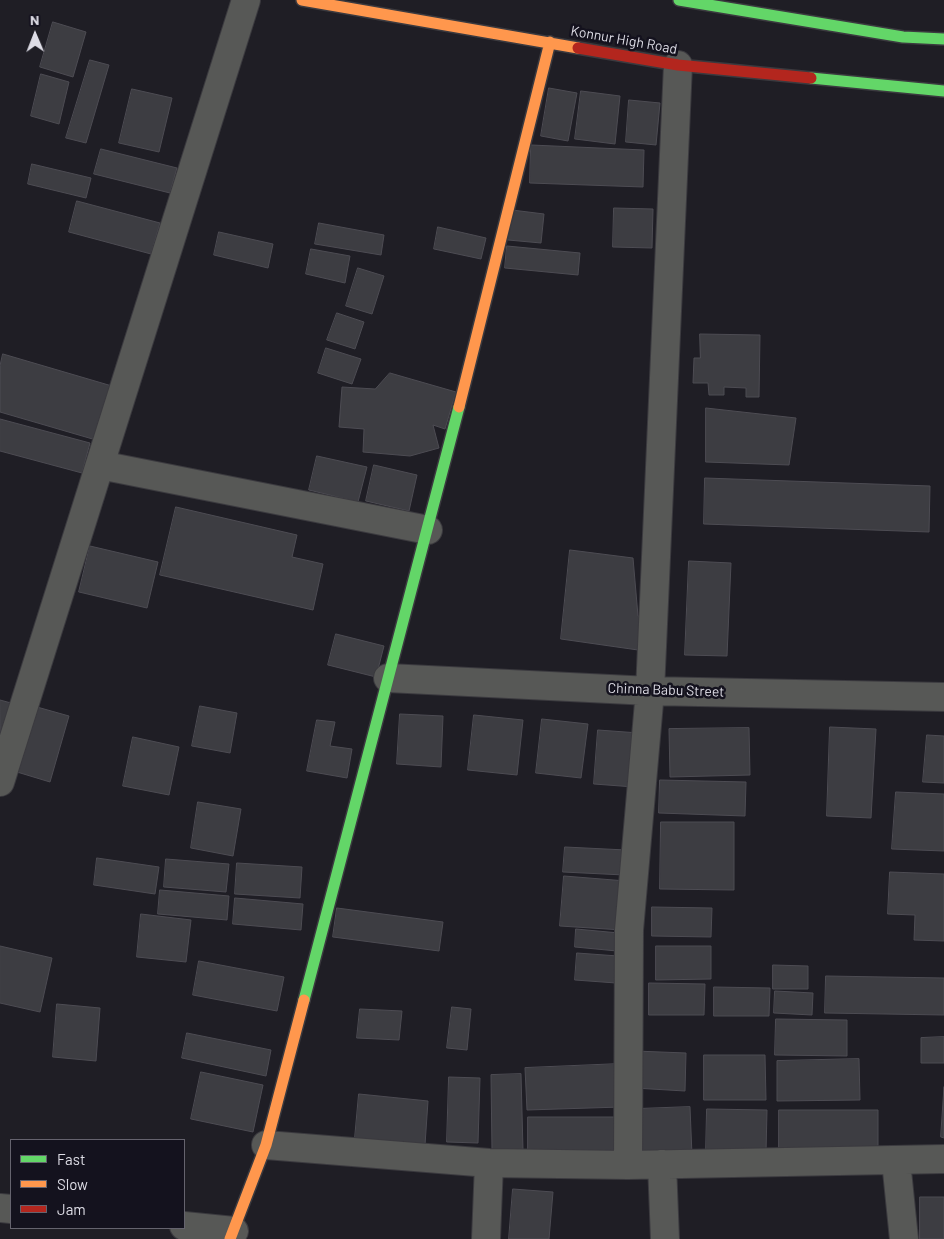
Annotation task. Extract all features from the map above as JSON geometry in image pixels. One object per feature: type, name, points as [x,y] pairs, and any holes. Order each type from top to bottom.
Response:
[{"type":"street","points":[[0,782],[246,0]]},
{"type":"street","name":"Konnur High Road","points":[[302,0],[678,65],[944,91]]},
{"type":"street","points":[[679,0],[904,37],[944,39]]},
{"type":"street","points":[[185,1226],[232,1235],[266,1145],[428,530],[550,42]]},
{"type":"street","points":[[628,1165],[629,930],[650,691],[678,65]]},
{"type":"street","points":[[100,465],[428,530]]},
{"type":"street","name":"Chinna Babu Street","points":[[388,678],[650,691],[944,696]]},
{"type":"street","points":[[266,1145],[489,1163],[628,1165],[896,1161],[944,1158]]},
{"type":"street","points":[[896,1161],[904,1239]]},
{"type":"street","points":[[486,1239],[489,1163]]},
{"type":"street","points":[[662,1164],[666,1239]]},
{"type":"building","points":[[53,22],[86,32],[73,77],[40,67]]},
{"type":"building","points":[[90,60],[109,65],[86,143],[66,138]]},
{"type":"building","points":[[41,74],[69,82],[59,124],[31,116]]},
{"type":"building","points":[[549,88],[577,93],[568,141],[541,136]]},
{"type":"building","points":[[132,89],[172,98],[159,152],[119,143]]},
{"type":"building","points":[[581,91],[620,96],[615,144],[575,139]]},
{"type":"building","points":[[629,100],[660,103],[656,145],[626,142]]},
{"type":"building","points":[[531,145],[644,150],[643,187],[530,183]]},
{"type":"building","points":[[101,149],[177,168],[170,193],[94,174]]},
{"type":"building","points":[[32,164],[91,178],[86,198],[28,184]]},
{"type":"building","points":[[77,201],[160,223],[151,254],[69,232]]},
{"type":"building","points":[[614,208],[653,209],[652,248],[613,247]]},
{"type":"building","points":[[512,210],[544,214],[541,243],[508,240]]},
{"type":"building","points":[[319,223],[384,235],[381,255],[315,244]]},
{"type":"building","points":[[438,227],[486,238],[481,259],[434,249]]},
{"type":"building","points":[[219,232],[273,244],[268,268],[214,255]]},
{"type":"building","points":[[507,246],[580,253],[578,275],[505,268]]},
{"type":"building","points":[[311,249],[350,256],[345,283],[306,274]]},
{"type":"building","points":[[358,268],[384,276],[372,314],[346,306]]},
{"type":"building","points":[[337,313],[364,322],[355,349],[327,340]]},
{"type":"building","points":[[700,334],[760,335],[759,397],[746,397],[746,388],[724,387],[724,395],[709,395],[708,383],[693,383],[694,358],[700,358]]},
{"type":"building","points":[[326,348],[361,359],[352,384],[318,373]]},
{"type":"building","points":[[3,354],[112,386],[96,440],[0,412],[0,366]]},
{"type":"building","points":[[390,373],[456,392],[445,429],[433,425],[439,448],[410,456],[363,452],[364,429],[339,427],[342,387],[375,389]]},
{"type":"building","points":[[706,408],[796,418],[789,465],[706,462]]},
{"type":"building","points":[[0,419],[90,443],[82,473],[0,451]]},
{"type":"building","points":[[317,456],[367,467],[358,502],[309,490]]},
{"type":"building","points":[[374,465],[417,475],[409,511],[366,501]]},
{"type":"building","points":[[705,478],[930,486],[929,532],[704,524]]},
{"type":"building","points":[[176,507],[297,535],[292,557],[323,564],[313,610],[160,575]]},
{"type":"building","points":[[90,546],[158,562],[147,608],[79,592]]},
{"type":"building","points":[[570,550],[633,558],[638,616],[648,619],[645,651],[561,639]]},
{"type":"building","points":[[689,561],[731,563],[727,656],[685,655]]},
{"type":"building","points":[[336,634],[384,646],[376,677],[328,665]]},
{"type":"building","points":[[0,700],[11,703],[0,739]]},
{"type":"building","points":[[200,706],[237,713],[230,753],[192,746]]},
{"type":"building","points":[[37,707],[69,716],[50,782],[17,772]]},
{"type":"building","points":[[400,714],[443,716],[441,767],[397,764]]},
{"type":"building","points":[[474,715],[523,720],[517,775],[468,770]]},
{"type":"building","points":[[542,719],[588,724],[581,778],[536,773]]},
{"type":"building","points":[[317,720],[335,722],[330,746],[352,749],[347,778],[307,771]]},
{"type":"building","points":[[830,727],[876,729],[871,818],[827,816]]},
{"type":"building","points":[[749,728],[750,775],[670,777],[669,729]]},
{"type":"building","points":[[598,730],[639,733],[634,787],[594,784]]},
{"type":"building","points":[[927,735],[944,736],[944,783],[923,782]]},
{"type":"building","points":[[133,737],[179,747],[169,795],[123,786]]},
{"type":"building","points":[[660,780],[746,782],[745,816],[659,813]]},
{"type":"building","points":[[896,792],[944,794],[944,851],[892,849]]},
{"type":"building","points":[[198,802],[241,809],[233,856],[191,848]]},
{"type":"building","points":[[661,822],[734,822],[734,890],[660,889]]},
{"type":"building","points":[[565,847],[626,850],[624,875],[563,872]]},
{"type":"building","points":[[97,858],[159,867],[155,894],[94,885]]},
{"type":"building","points":[[166,859],[229,864],[226,892],[164,887]]},
{"type":"building","points":[[237,863],[302,867],[300,898],[235,894]]},
{"type":"building","points":[[890,872],[944,874],[944,941],[914,940],[915,915],[888,914]]},
{"type":"building","points":[[564,876],[626,881],[622,930],[560,926]]},
{"type":"building","points":[[160,890],[229,896],[227,920],[158,914]]},
{"type":"building","points":[[235,898],[303,904],[301,930],[233,924]]},
{"type":"building","points":[[652,907],[712,908],[711,937],[652,936]]},
{"type":"building","points":[[337,908],[443,922],[439,951],[333,937]]},
{"type":"building","points":[[141,914],[191,920],[186,962],[137,957]]},
{"type":"building","points":[[576,929],[619,933],[617,951],[575,947]]},
{"type":"building","points":[[0,946],[52,958],[40,1012],[0,1003]]},
{"type":"building","points":[[656,946],[711,946],[711,979],[656,980]]},
{"type":"building","points":[[577,953],[618,956],[616,983],[575,980]]},
{"type":"building","points":[[199,961],[284,977],[277,1011],[193,995]]},
{"type":"building","points":[[773,965],[808,966],[808,989],[773,989]]},
{"type":"building","points":[[826,976],[944,978],[944,1015],[825,1013]]},
{"type":"building","points":[[649,983],[705,984],[704,1015],[649,1015]]},
{"type":"building","points":[[714,987],[770,988],[769,1016],[714,1016]]},
{"type":"building","points":[[775,991],[813,993],[812,1015],[774,1013]]},
{"type":"building","points":[[57,1004],[100,1008],[96,1061],[53,1057]]},
{"type":"building","points":[[452,1007],[471,1009],[467,1050],[447,1048]]},
{"type":"building","points":[[360,1009],[402,1011],[399,1040],[357,1038]]},
{"type":"building","points":[[776,1019],[847,1020],[847,1056],[775,1055]]},
{"type":"building","points":[[187,1033],[271,1050],[266,1076],[182,1058]]},
{"type":"building","points":[[944,1037],[944,1063],[921,1063],[921,1038]]},
{"type":"building","points":[[635,1051],[686,1053],[685,1091],[634,1088]]},
{"type":"building","points":[[704,1055],[765,1055],[766,1100],[704,1100]]},
{"type":"building","points":[[859,1059],[860,1100],[777,1101],[777,1061]]},
{"type":"building","points":[[619,1064],[621,1107],[527,1110],[525,1068]]},
{"type":"building","points":[[201,1072],[263,1085],[253,1132],[191,1119]]},
{"type":"building","points":[[521,1074],[523,1150],[492,1151],[491,1075]]},
{"type":"building","points":[[449,1077],[480,1078],[478,1143],[447,1142]]},
{"type":"building","points":[[944,1087],[944,1138],[941,1137]]},
{"type":"building","points":[[359,1094],[428,1101],[425,1145],[355,1138]]},
{"type":"building","points":[[690,1107],[692,1155],[639,1157],[637,1109]]},
{"type":"building","points":[[707,1109],[767,1110],[766,1153],[706,1152]]},
{"type":"building","points":[[779,1110],[878,1110],[878,1152],[779,1152]]},
{"type":"building","points":[[528,1117],[620,1117],[620,1151],[528,1152]]},
{"type":"building","points":[[513,1189],[553,1192],[549,1239],[509,1239]]},
{"type":"building","points":[[920,1197],[944,1197],[944,1239],[920,1239]]},
{"type":"traffic: fast","points":[[679,0],[903,37],[944,39]]},
{"type":"traffic: fast","points":[[811,78],[944,91]]},
{"type":"traffic: fast","points":[[304,1000],[459,407]]},
{"type":"traffic: slow","points":[[302,0],[578,48]]},
{"type":"traffic: slow","points":[[459,407],[550,42]]},
{"type":"traffic: slow","points":[[230,1239],[266,1145],[304,1000]]},
{"type":"traffic: jam","points":[[578,48],[678,65],[811,78]]}]
